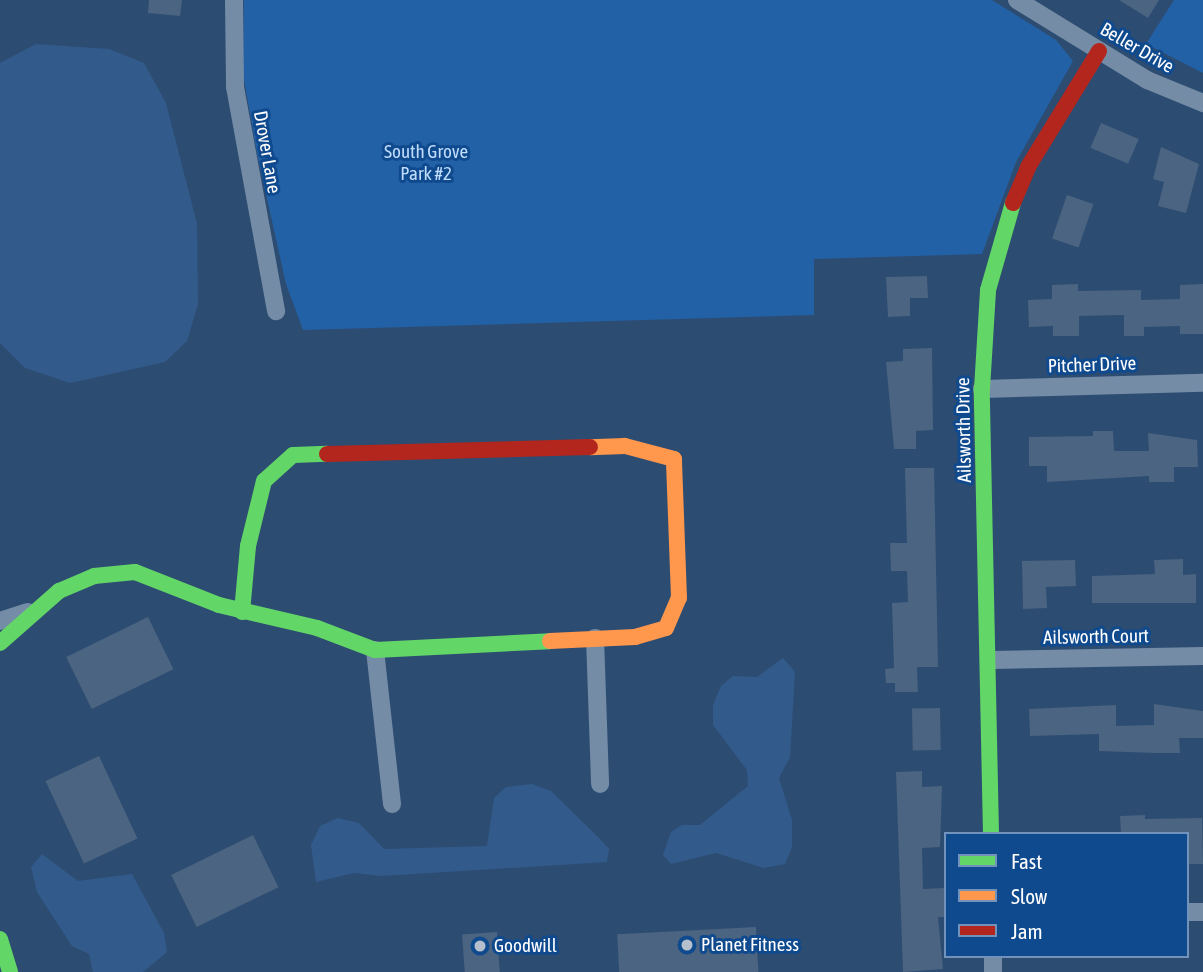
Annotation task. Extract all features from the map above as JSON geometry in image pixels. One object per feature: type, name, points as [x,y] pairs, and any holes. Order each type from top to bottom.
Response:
[{"type":"street","name":"Drover Lane","points":[[234,0],[235,87],[276,311]]},
{"type":"street","name":"Beller Drive","points":[[1017,0],[1164,89],[1203,103]]},
{"type":"street","name":"Ailsworth Drive","points":[[991,832],[990,660],[982,389],[988,290],[1004,224],[1028,167],[1098,51]]},
{"type":"street","name":"Pitcher Drive","points":[[982,389],[1203,383]]},
{"type":"street","points":[[0,621],[40,606],[85,579],[135,572],[242,612],[317,628],[375,650],[635,637],[666,628],[679,598],[674,459],[625,446],[293,455],[264,481],[248,546],[242,612]]},
{"type":"street","points":[[0,643],[40,606]]},
{"type":"street","points":[[595,638],[600,784]]},
{"type":"street","points":[[375,650],[392,804]]},
{"type":"street","name":"Ailsworth Court","points":[[990,660],[1203,656]]},
{"type":"street","points":[[2,942],[10,972]]},
{"type":"street","points":[[2,942],[24,972]]},
{"type":"green space","name":"South Grove Park #2","points":[[244,0],[992,0],[1056,40],[1073,61],[1016,162],[982,254],[814,259],[814,315],[303,330],[286,284],[258,158],[243,74]]},
{"type":"green space","points":[[1174,0],[1203,0],[1203,73],[1146,44]]},
{"type":"shaded area","points":[[36,44],[109,49],[144,63],[166,103],[197,224],[198,304],[187,341],[165,362],[70,383],[25,368],[0,343],[0,63]]},
{"type":"shaded area","points":[[783,658],[795,672],[790,757],[779,778],[792,820],[792,847],[785,864],[764,868],[716,853],[671,864],[663,855],[671,832],[682,825],[700,825],[748,786],[747,770],[713,725],[713,705],[721,686],[733,676],[757,677]]},
{"type":"shaded area","points":[[532,784],[551,791],[601,840],[609,849],[607,862],[381,876],[354,873],[316,882],[311,845],[320,826],[338,818],[359,823],[384,849],[487,846],[494,798],[506,787]]},
{"type":"shaded area","points":[[42,854],[78,881],[132,874],[164,933],[167,952],[143,972],[93,972],[89,954],[72,946],[37,892],[31,867]]},
{"type":"building","points":[[149,0],[182,0],[180,16],[148,13]]},
{"type":"building","points":[[1119,0],[1159,0],[1148,18]]},
{"type":"building","points":[[1101,123],[1139,139],[1128,164],[1090,148]]},
{"type":"building","points":[[1161,147],[1199,164],[1186,213],[1158,206],[1164,182],[1153,179]]},
{"type":"building","points":[[1067,195],[1093,204],[1078,248],[1052,238]]},
{"type":"building","points":[[927,276],[928,298],[910,298],[910,316],[888,317],[886,277]]},
{"type":"building","points":[[1078,284],[1078,291],[1141,290],[1141,300],[1180,299],[1180,285],[1203,284],[1203,334],[1180,334],[1180,326],[1144,327],[1144,336],[1124,336],[1124,315],[1079,316],[1079,336],[1053,336],[1053,326],[1029,327],[1028,300],[1052,299],[1052,285]]},
{"type":"building","points":[[932,348],[933,430],[916,431],[916,449],[894,449],[886,362],[903,361],[903,349]]},
{"type":"building","points":[[1093,431],[1113,431],[1114,451],[1149,451],[1148,433],[1197,440],[1198,467],[1174,467],[1174,482],[1149,482],[1149,476],[1047,482],[1047,466],[1029,466],[1029,437],[1093,436]]},
{"type":"building","points":[[905,468],[934,468],[938,667],[917,667],[918,692],[895,692],[895,683],[886,683],[885,669],[894,668],[892,603],[908,602],[907,571],[891,571],[890,543],[907,543]]},
{"type":"building","points":[[1183,559],[1183,575],[1196,574],[1196,603],[1092,603],[1092,576],[1155,574],[1154,560]]},
{"type":"building","points":[[1075,560],[1076,586],[1046,587],[1047,608],[1023,609],[1022,561]]},
{"type":"building","points":[[148,617],[173,669],[92,709],[66,657]]},
{"type":"building","points":[[1154,704],[1203,711],[1203,738],[1179,738],[1180,753],[1155,753],[1099,751],[1099,734],[1030,736],[1029,709],[1116,705],[1116,726],[1154,725]]},
{"type":"building","points":[[912,708],[940,708],[941,750],[913,750]]},
{"type":"building","points":[[99,756],[137,838],[84,863],[46,781]]},
{"type":"building","points":[[922,771],[922,787],[942,786],[940,847],[922,848],[923,889],[944,888],[944,917],[938,917],[943,969],[903,972],[896,772]]},
{"type":"building","points":[[1145,815],[1145,819],[1202,818],[1203,864],[1189,864],[1189,832],[1121,832],[1120,816]]},
{"type":"building","points":[[253,835],[278,887],[197,927],[171,875]]},
{"type":"building","name":"Planet Fitness","points":[[756,927],[758,972],[619,972],[617,934]]},
{"type":"building","points":[[497,932],[500,972],[465,972],[462,934]]},
{"type":"traffic: fast","points":[[991,832],[982,389],[988,290],[1013,203]]},
{"type":"traffic: fast","points":[[242,612],[248,546],[264,481],[293,455],[327,454]]},
{"type":"traffic: fast","points":[[0,643],[59,591],[94,576],[135,572],[219,605],[317,628],[375,650],[550,641]]},
{"type":"traffic: fast","points":[[0,939],[10,972]]},
{"type":"traffic: slow","points":[[550,641],[635,637],[666,628],[679,598],[674,459],[625,446],[590,447]]},
{"type":"traffic: jam","points":[[1013,203],[1028,167],[1099,51]]},
{"type":"traffic: jam","points":[[327,454],[590,447]]},
{"type":"place","name":"Planet Fitness","points":[[687,945]]},
{"type":"place","name":"Goodwill","points":[[480,946]]}]
